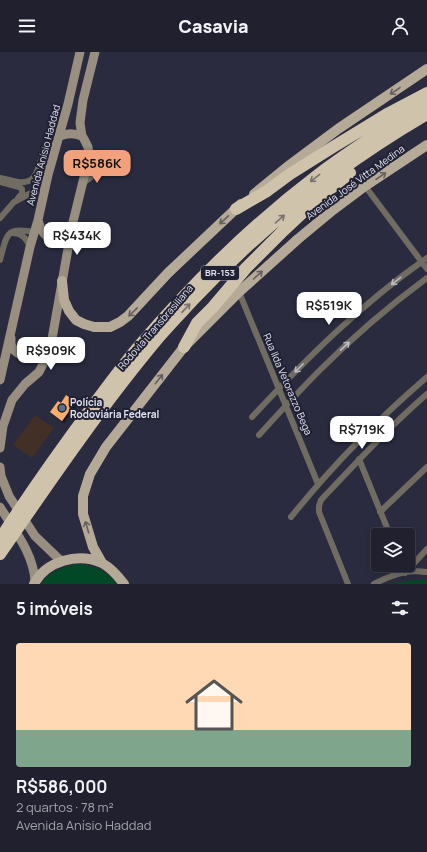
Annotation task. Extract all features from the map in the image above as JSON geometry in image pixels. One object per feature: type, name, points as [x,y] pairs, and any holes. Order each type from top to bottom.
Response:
[{"type":"highway","points":[[236,209],[267,191],[290,174],[333,147],[389,113],[427,93]]},
{"type":"highway","name":"Rodovia Transbrasiliana","points":[[2,546],[72,434],[121,368],[189,291],[229,251],[259,224],[319,174],[370,138],[427,102]]},
{"type":"highway","name":"Rodovia Transbrasiliana","points":[[28,505],[121,383],[161,334],[230,264],[295,206],[341,170],[365,152],[427,114]]},
{"type":"highway","points":[[184,347],[197,323],[213,307],[246,268],[315,202],[367,160],[385,139]]},
{"type":"main road","name":"Avenida Anísio Haddad","points":[[0,380],[30,247],[68,104],[80,52]]},
{"type":"main road","points":[[0,448],[3,426],[12,400],[25,384],[40,372],[52,339],[72,226],[89,157],[87,143],[82,136],[80,123],[81,112],[95,52]]},
{"type":"main road","points":[[62,281],[64,300],[69,311],[76,320],[94,327],[110,327],[120,322],[128,316],[168,273],[236,209],[287,167],[338,129],[427,69]]},
{"type":"main road","points":[[58,139],[70,134],[82,136]]},
{"type":"main road","name":"Avenida José Vitta Medina","points":[[102,563],[93,547],[83,514],[83,496],[90,474],[106,447],[184,347],[239,292],[333,210],[365,186],[427,144]]},
{"type":"main road","points":[[38,220],[42,232],[46,237]]},
{"type":"main road","points":[[34,232],[51,239],[60,238],[66,234],[72,226]]},
{"type":"main road","points":[[11,332],[11,345],[16,352],[30,357],[45,350],[52,339]]},
{"type":"main road","points":[[0,467],[1,476],[9,496],[35,536],[61,561]]},
{"type":"main road","points":[[0,507],[25,547],[32,563],[34,583]]},
{"type":"main road","points":[[34,583],[46,569],[61,561],[75,558],[89,559],[102,563],[116,572],[124,584]]},
{"type":"street","points":[[19,185],[35,177],[46,150],[58,139]]},
{"type":"street","points":[[87,167],[107,153]]},
{"type":"street","points":[[83,183],[113,162]]},
{"type":"street","points":[[14,202],[33,192],[40,186],[48,175]]},
{"type":"street","points":[[0,218],[23,192],[19,185],[2,180]]},
{"type":"street","points":[[365,186],[424,260],[427,269]]},
{"type":"street","points":[[0,260],[6,238],[10,233],[16,230],[34,232]]},
{"type":"street","points":[[10,233],[17,233],[25,237],[30,247]]},
{"type":"street","points":[[252,417],[315,352],[353,317],[424,260]]},
{"type":"street","points":[[259,435],[320,370],[355,337],[392,305],[427,278]]},
{"type":"street","name":"Rua Ilda Vetorazzo Bega","points":[[239,292],[318,484]]},
{"type":"street","points":[[291,517],[318,484],[363,436],[427,377]]},
{"type":"street","points":[[348,584],[319,512],[321,500],[398,420],[427,394]]},
{"type":"street","points":[[360,459],[387,528]]},
{"type":"street","points":[[380,512],[427,467]]},
{"type":"street","points":[[404,573],[427,549]]},
{"type":"street","points":[[374,584],[398,574],[414,571],[427,572]]},
{"type":"shaded area","points":[[35,415],[54,428],[32,458],[13,445]]},
{"type":"green space","points":[[80,564],[101,570],[110,576],[117,584],[41,584],[53,572],[63,567]]},
{"type":"green space","points":[[415,580],[427,580],[427,584],[388,584]]},
{"type":"building","name":"Polícia Rodoviária Federal","points":[[66,395],[73,400],[72,402],[74,404],[62,421],[50,412],[58,401],[61,403]]},
{"type":"place","name":"Polícia Rodoviária Federal","points":[[62,408]]}]
